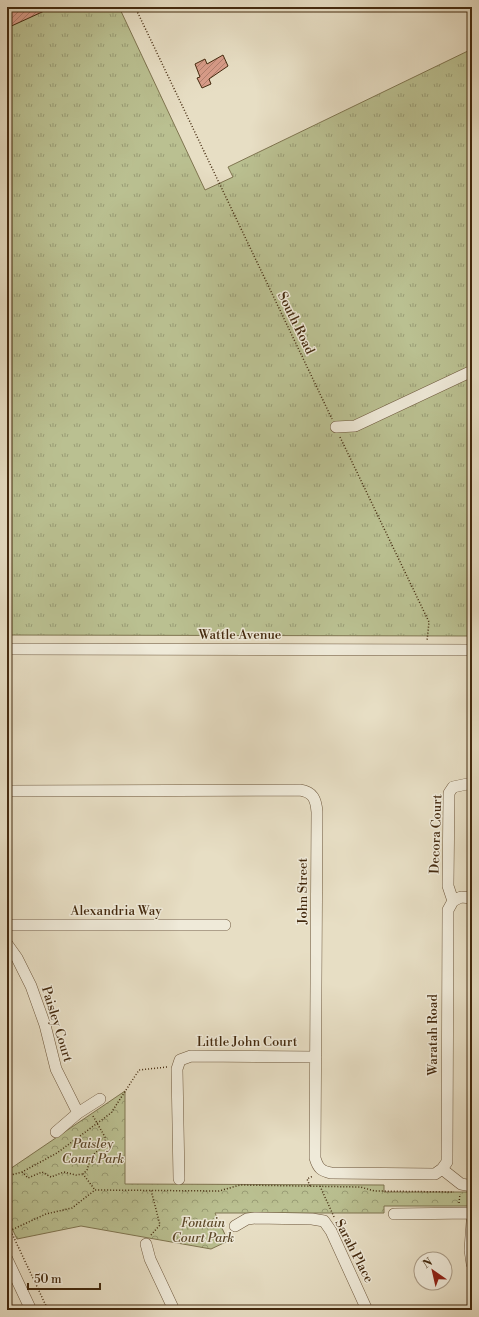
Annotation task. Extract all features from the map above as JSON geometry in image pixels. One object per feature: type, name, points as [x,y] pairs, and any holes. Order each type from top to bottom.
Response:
[{"type":"street","points":[[336,427],[355,426],[472,371]]},
{"type":"street","name":"Wattle Avenue","points":[[7,649],[472,650]]},
{"type":"street","name":"Decora Court","points":[[453,901],[448,886],[449,793],[453,787],[472,783]]},
{"type":"street","name":"John Street","points":[[7,790],[300,790],[307,791],[313,795],[317,812],[315,1158],[317,1166],[322,1172]]},
{"type":"street","points":[[453,901],[461,897],[472,898]]},
{"type":"street","name":"Waratah Road","points":[[442,1169],[447,1162],[448,910],[453,901]]},
{"type":"street","name":"Alexandria Way","points":[[7,925],[225,925]]},
{"type":"street","name":"Paisley Court","points":[[7,944],[17,958],[31,986],[45,1025],[56,1069],[78,1113]]},
{"type":"street","name":"Little John Court","points":[[177,1066],[180,1060],[191,1056],[316,1056]]},
{"type":"street","points":[[177,1066],[179,1179]]},
{"type":"street","points":[[56,1132],[78,1113],[100,1099]]},
{"type":"street","points":[[322,1172],[435,1174],[442,1169],[469,1189]]},
{"type":"street","points":[[394,1214],[472,1213]]},
{"type":"street","name":"Sarah Place","points":[[235,1226],[247,1219],[255,1218],[312,1219],[326,1223],[365,1309]]},
{"type":"street","points":[[472,1222],[470,1250],[472,1264]]},
{"type":"street","points":[[146,1244],[150,1259],[174,1310]]},
{"type":"street","points":[[7,1259],[30,1310]]},
{"type":"path","name":"South Road","points":[[135,7],[429,622],[426,650]]},
{"type":"path","points":[[7,1176],[22,1172],[57,1153],[111,1113],[139,1070],[177,1066]]},
{"type":"path","points":[[22,1172],[25,1177],[30,1178],[42,1172],[51,1177],[64,1172],[76,1175],[83,1174],[87,1170],[91,1157],[105,1144],[105,1137],[90,1111],[78,1113]]},
{"type":"path","points":[[310,1186],[307,1179],[322,1172]]},
{"type":"path","points":[[83,1174],[96,1190]]},
{"type":"path","points":[[7,1232],[46,1214],[72,1208],[96,1190],[219,1191],[240,1185],[360,1187],[375,1191],[469,1189]]},
{"type":"path","points":[[320,1186],[334,1217],[326,1223]]},
{"type":"path","points":[[146,1244],[147,1239],[160,1225],[152,1190]]},
{"type":"path","points":[[7,1223],[48,1310]]},
{"type":"green space","points":[[7,7],[119,7],[205,190],[233,177],[228,167],[472,49],[472,636],[7,635]]},
{"type":"green space","points":[[125,1091],[125,1184],[384,1185],[384,1192],[472,1192],[472,1206],[384,1206],[384,1213],[215,1213],[228,1241],[211,1249],[81,1226],[17,1239],[7,1218],[7,1171]]},
{"type":"building","points":[[7,7],[53,7],[7,28]]},
{"type":"building","points":[[223,55],[228,66],[209,79],[211,84],[202,88],[197,78],[200,77],[195,64],[205,59],[207,64]]},
{"type":"park label","name":"Paisley Court Park","points":[[93,1152]]},
{"type":"park label","name":"Fontain Court Park","points":[[203,1230]]}]
